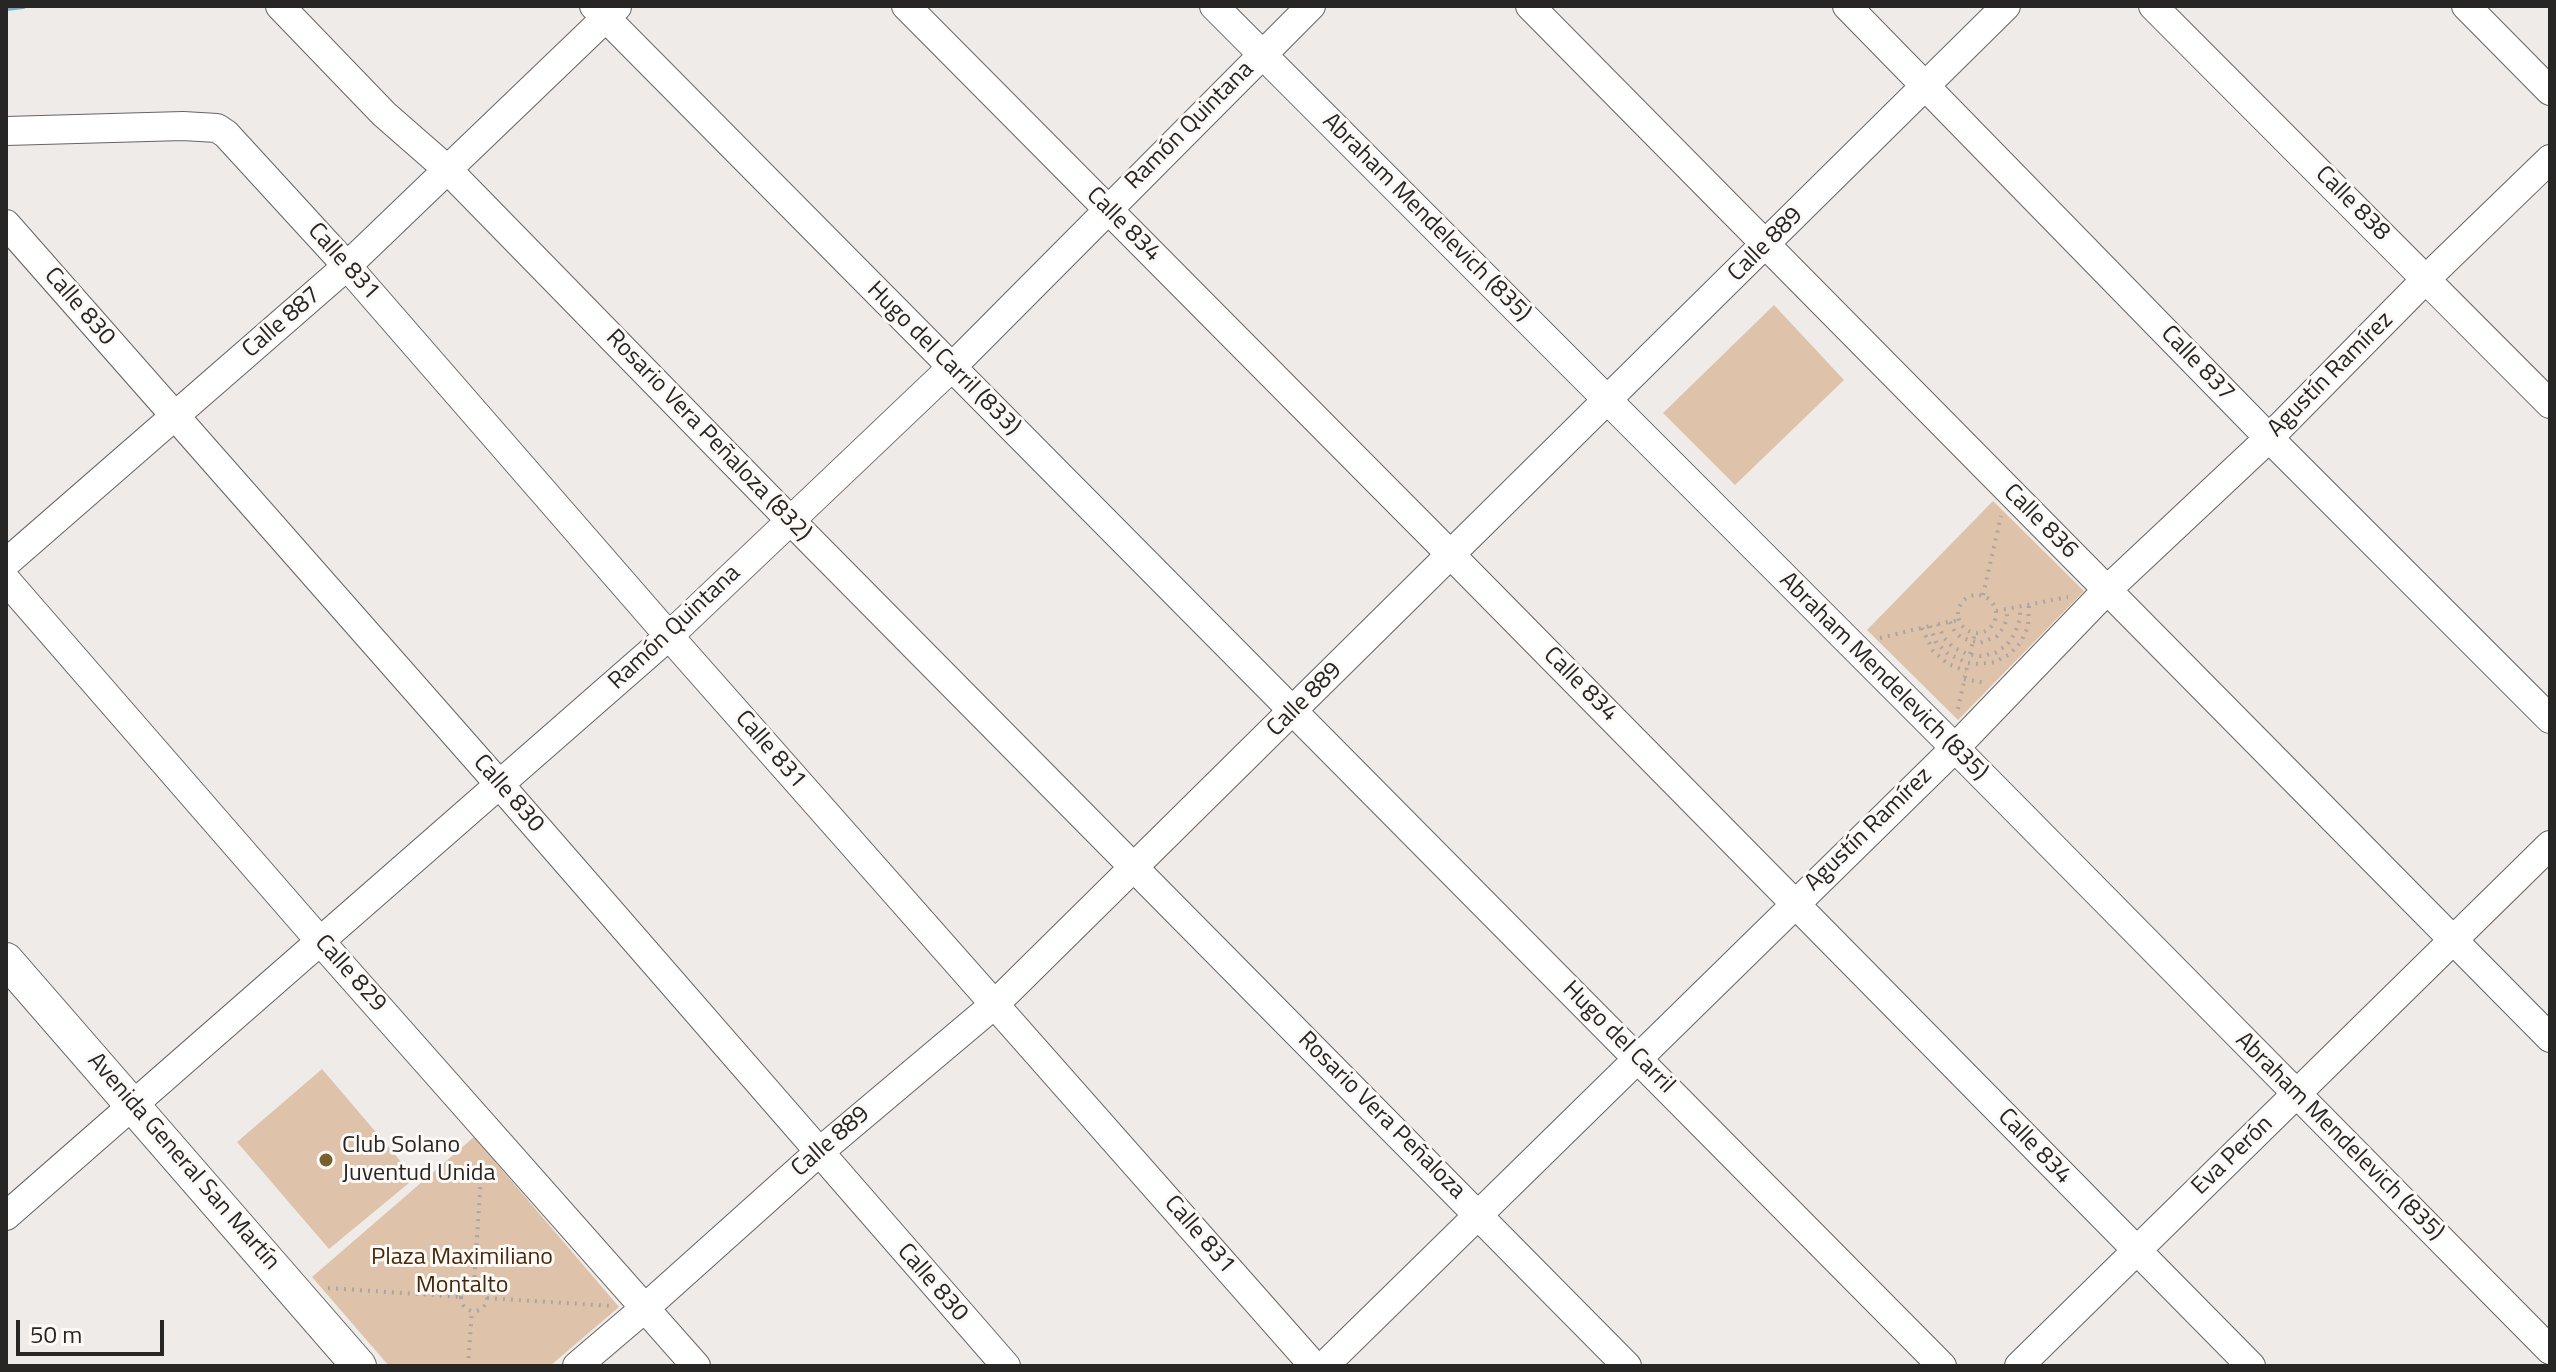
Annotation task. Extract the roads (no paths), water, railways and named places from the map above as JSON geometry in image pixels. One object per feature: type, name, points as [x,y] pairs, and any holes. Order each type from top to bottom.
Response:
[{"type":"main road","name":"Avenida General San Martín","points":[[6,960],[359,1366]]},
{"type":"street","name":"Rosario Vera Peñaloza (832)","points":[[280,6],[384,114],[448,170],[1134,868]]},
{"type":"street","name":"Calle 834","points":[[906,6],[2251,1366]]},
{"type":"street","name":"Abraham Mendelevich (835)","points":[[1214,6],[2550,1350]]},
{"type":"street","name":"Ramón Quintana","points":[[6,1216],[669,636],[951,368],[1311,6]]},
{"type":"street","name":"Calle 836","points":[[1530,6],[2550,1038]]},
{"type":"street","name":"Calle 837","points":[[1847,6],[2269,438],[2550,719]]},
{"type":"street","name":"Calle 889","points":[[577,1366],[818,1153],[995,1004],[2006,6]]},
{"type":"street","name":"Calle 838","points":[[2153,6],[2550,404]]},
{"type":"street","points":[[2466,6],[2550,91]]},
{"type":"street","name":"Calle 887","points":[[6,563],[347,266],[448,170],[606,10]]},
{"type":"street","name":"Hugo del Carril (833)","points":[[606,10],[951,368],[1294,711]]},
{"type":"street","name":"Calle 831","points":[[6,131],[183,126],[217,128],[226,134],[347,266],[669,636],[1314,1366]]},
{"type":"street","name":"Agustín Ramírez","points":[[1324,1366],[2107,590],[2269,438],[2550,159]]},
{"type":"street","name":"Calle 830","points":[[6,224],[1006,1366]]},
{"type":"street","name":"Calle 829","points":[[6,580],[696,1366]]},
{"type":"street","name":"Hugo del Carril","points":[[1294,711],[1942,1366]]},
{"type":"street","name":"Eva Perón","points":[[2019,1366],[2550,845]]},
{"type":"street","name":"Rosario Vera Peñaloza","points":[[1134,868],[1627,1366]]},
{"type":"waterway","points":[[6,8],[23,6]]},
{"type":"place","name":"Club Solano Juventud Unida","points":[[326,1160]]},
{"type":"park label","name":"Plaza Maximiliano Montalto","points":[[462,1272]]}]
